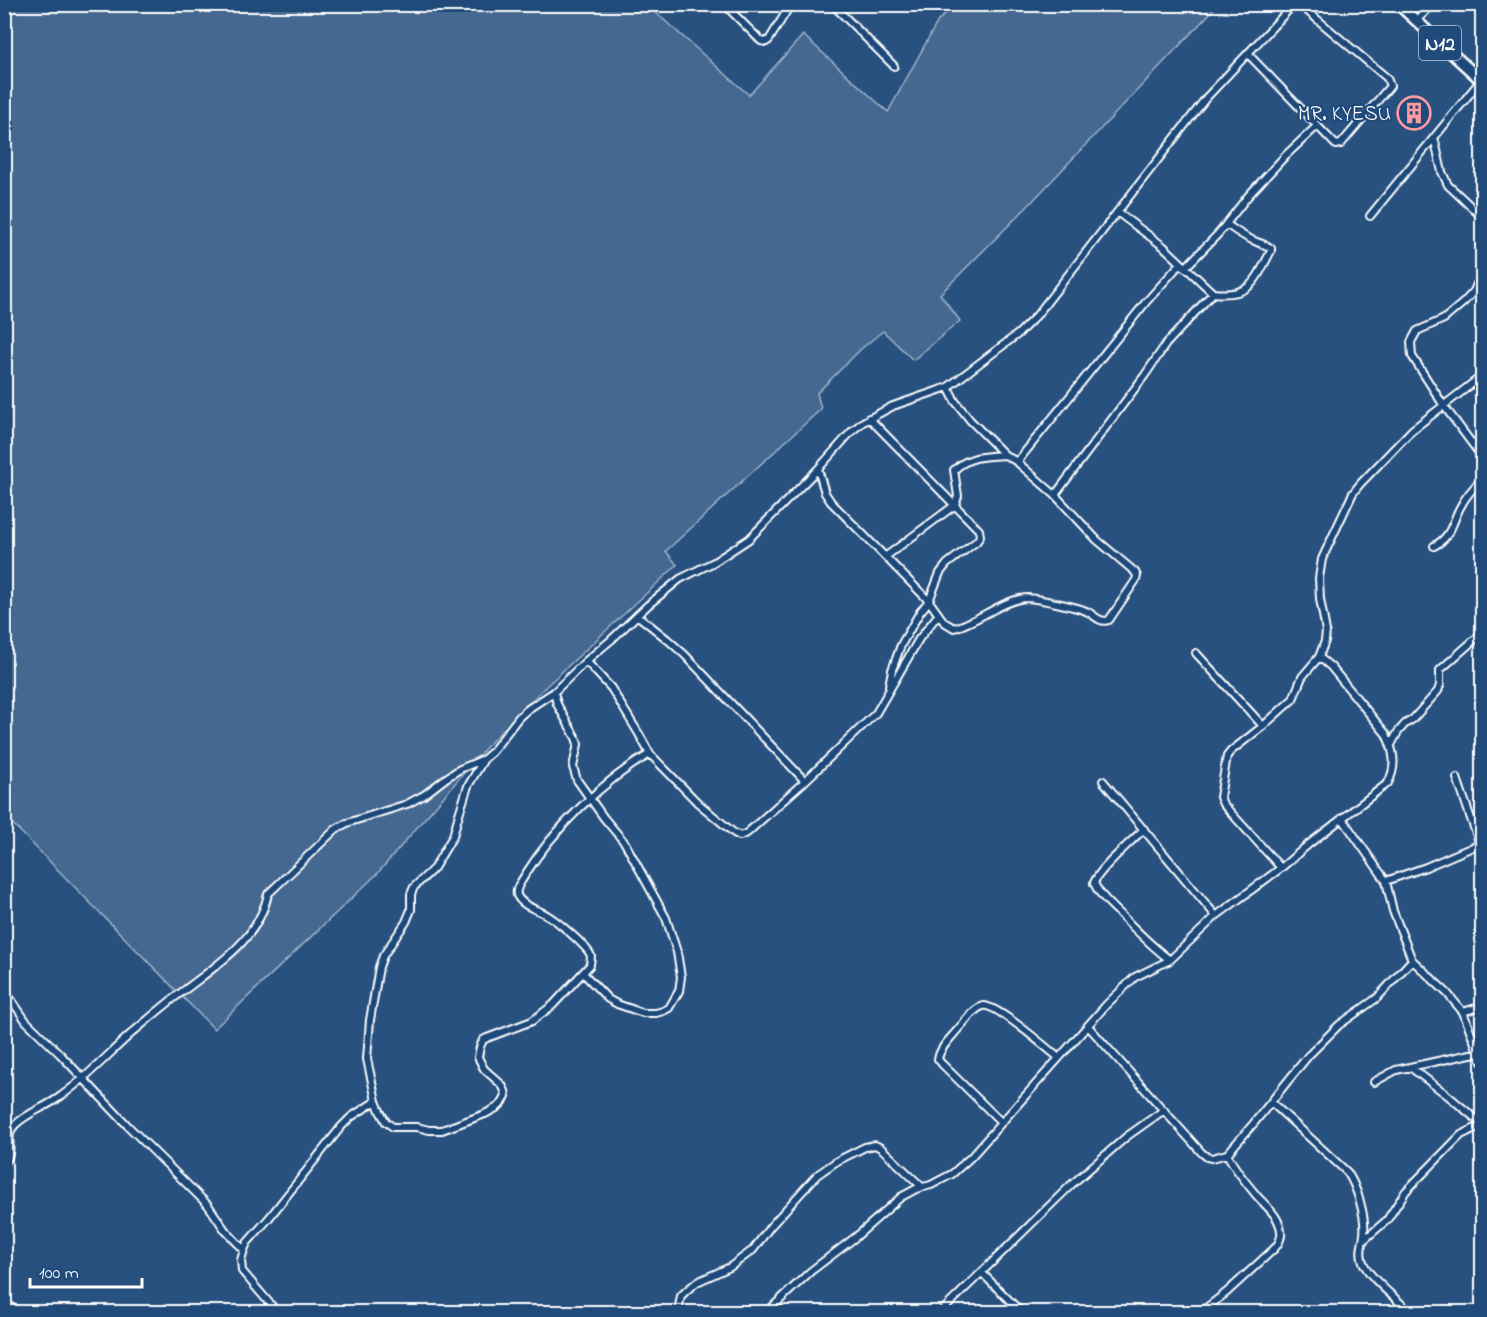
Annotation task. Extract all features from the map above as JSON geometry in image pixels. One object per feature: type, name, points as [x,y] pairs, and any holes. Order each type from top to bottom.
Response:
[{"type":"highway","name":"N12","points":[[1398,4],[1482,80]]},
{"type":"street","points":[[724,4],[761,41],[766,42],[791,4]]},
{"type":"street","points":[[832,4],[894,66]]},
{"type":"street","points":[[4,1163],[9,1159],[10,1132],[15,1126],[42,1106],[61,1096],[158,1011],[214,969],[237,948],[261,918],[268,894],[336,829],[346,823],[407,804],[424,795],[446,778],[484,759],[519,717],[554,692],[637,615],[680,579],[714,562],[749,538],[818,469],[852,431],[870,417],[893,406],[948,387],[1018,334],[1037,315],[1206,98],[1294,4]]},
{"type":"street","points":[[1248,54],[1336,145],[1341,144],[1390,86],[1390,83],[1299,4]]},
{"type":"street","points":[[1416,21],[1433,4]]},
{"type":"street","points":[[1370,216],[1482,80]]},
{"type":"street","points":[[1017,462],[1146,302],[1219,233],[1248,196],[1317,126]]},
{"type":"street","points":[[1434,137],[1442,172],[1448,185],[1482,217]]},
{"type":"street","points":[[1117,212],[1163,246],[1213,293],[1223,294],[1242,291],[1254,284],[1271,251],[1268,246],[1257,243],[1226,224]]},
{"type":"street","points":[[1482,273],[1474,291],[1464,302],[1444,320],[1417,331],[1411,342],[1412,356],[1444,406],[1482,457]]},
{"type":"street","points":[[1055,495],[1166,345],[1213,293]]},
{"type":"street","points":[[1281,868],[1228,811],[1220,797],[1227,756],[1293,699],[1302,677],[1319,657],[1326,641],[1326,631],[1318,578],[1322,559],[1353,493],[1412,430],[1482,376]]},
{"type":"street","points":[[818,469],[825,493],[831,502],[929,601],[944,622],[954,627],[964,625],[1015,600],[1029,598],[1088,611],[1099,620],[1105,622],[1109,620],[1136,580],[1135,572],[1096,540],[1055,495],[1017,462],[1005,455],[970,420],[955,401],[948,387]]},
{"type":"street","points":[[870,417],[979,530],[980,536],[977,541],[947,564],[940,573],[929,601],[901,645],[892,670],[888,692]]},
{"type":"street","points":[[885,557],[955,506],[958,496],[954,470],[958,465],[977,456],[1005,455]]},
{"type":"street","points":[[1434,546],[1444,539],[1452,528],[1462,503],[1482,478]]},
{"type":"street","points":[[637,615],[685,655],[805,781]]},
{"type":"street","points":[[586,661],[611,688],[650,754],[698,803],[740,836],[747,833],[805,781],[876,713],[919,639],[938,615]]},
{"type":"street","points":[[1391,745],[1398,732],[1438,691],[1440,670],[1482,633]]},
{"type":"street","points":[[1196,653],[1263,726]]},
{"type":"street","points":[[767,1312],[811,1271],[857,1236],[901,1197],[942,1180],[971,1157],[1107,1004],[1135,977],[1170,960],[1216,916],[1388,783],[1394,772],[1391,745],[1386,734],[1331,667],[1319,657]]},
{"type":"street","points":[[554,692],[557,704],[578,744],[573,767],[574,774],[603,818],[625,843],[666,918],[677,952],[681,977],[679,991],[669,1008],[656,1013],[643,1013],[608,999],[583,973]]},
{"type":"street","points":[[484,759],[468,786],[453,836],[434,868],[414,887],[409,916],[383,956],[379,967],[370,1020],[368,1059],[380,1112],[386,1122],[393,1127],[442,1130],[485,1114],[503,1102],[506,1096],[502,1085],[484,1069],[478,1057],[483,1040],[532,1021],[553,1005],[590,965],[591,957],[586,949],[562,926],[519,899],[516,893],[518,887],[530,867],[565,823],[623,771],[650,754]]},
{"type":"street","points":[[1386,881],[1481,846],[1457,778]]},
{"type":"street","points":[[1103,781],[1216,916]]},
{"type":"street","points":[[1342,818],[1386,881],[1393,911],[1412,960],[1464,1012],[1482,1062]]},
{"type":"street","points":[[1144,830],[1112,861],[1094,883],[1104,898],[1140,935],[1170,960]]},
{"type":"street","points":[[1088,1026],[1202,1153],[1212,1158],[1227,1154],[1316,1048],[1339,1025],[1377,998],[1412,960]]},
{"type":"street","points":[[4,989],[26,1021],[208,1205],[225,1230],[243,1250]]},
{"type":"street","points":[[1001,1122],[938,1059],[942,1049],[974,1012],[982,1006],[989,1006],[1059,1058]]},
{"type":"street","points":[[1464,1012],[1482,1006]]},
{"type":"street","points":[[1374,1082],[1396,1070],[1480,1052]]},
{"type":"street","points":[[1363,1240],[1387,1220],[1406,1191],[1461,1135],[1482,1125],[1410,1067]]},
{"type":"street","points":[[277,1312],[242,1271],[243,1250],[340,1127],[376,1101]]},
{"type":"street","points":[[1271,1102],[1352,1179],[1362,1206],[1364,1234],[1361,1247],[1362,1260],[1367,1271],[1410,1312]]},
{"type":"street","points":[[941,1312],[1071,1185],[1126,1137],[1164,1110]]},
{"type":"street","points":[[681,1312],[679,1306],[681,1296],[686,1291],[697,1282],[729,1267],[753,1250],[770,1227],[817,1175],[837,1161],[865,1147],[875,1145],[922,1187]]},
{"type":"street","points":[[1201,1312],[1227,1292],[1275,1248],[1282,1233],[1274,1214],[1234,1168],[1227,1154]]},
{"type":"street","points":[[982,1273],[1021,1312]]},
{"type":"street","points":[[4,1299],[15,1312]]},
{"type":"shaded area","points":[[1208,4],[1213,10],[1027,207],[940,294],[960,321],[913,360],[883,331],[862,348],[817,393],[821,409],[666,551],[677,565],[541,691],[488,745],[377,874],[214,1029],[5,816],[4,5],[647,5],[749,95],[803,35],[888,112],[938,21],[954,5]]},
{"type":"place","name":"MR. KYESU","points":[[1414,113]]}]
